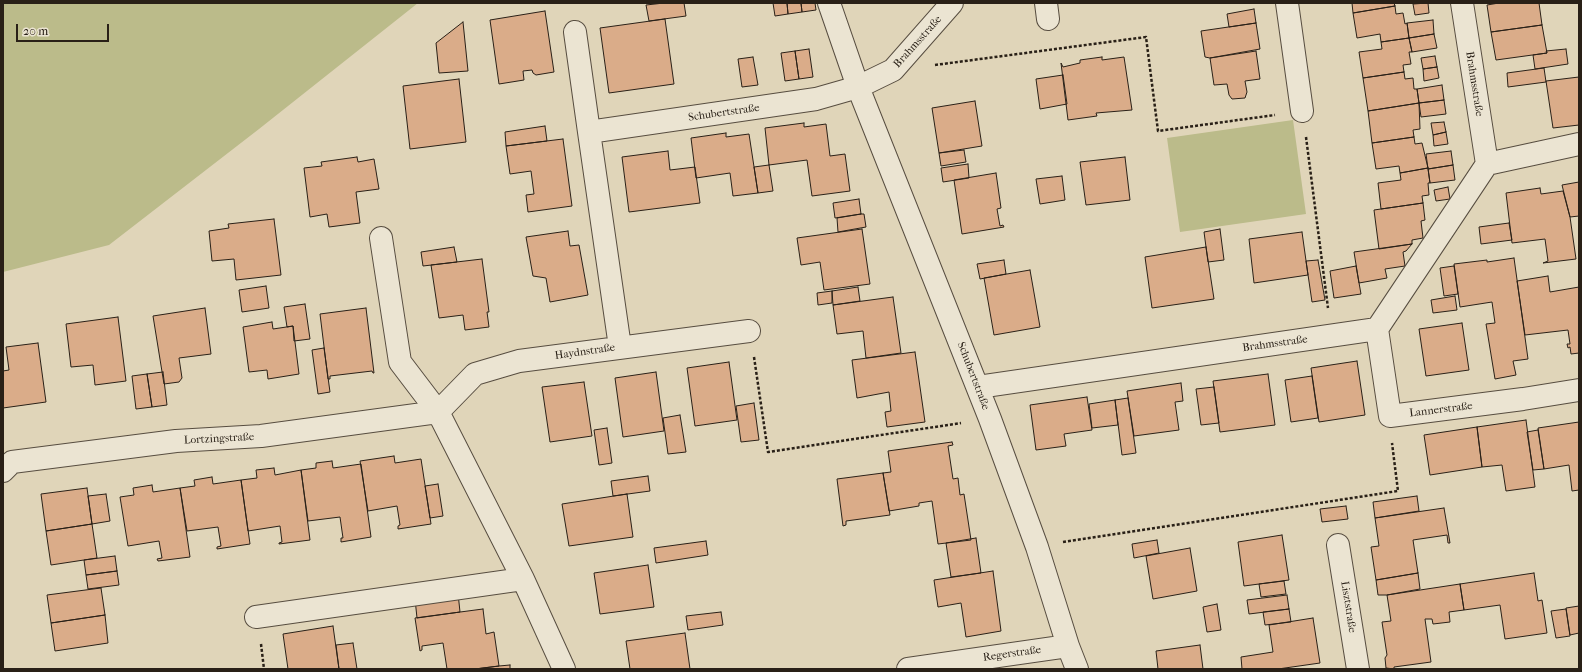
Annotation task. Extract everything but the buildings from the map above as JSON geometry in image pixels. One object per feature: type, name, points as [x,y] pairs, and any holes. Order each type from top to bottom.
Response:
[{"type":"street","name":"Schubertstraße","points":[[829,3],[858,87],[990,418],[1037,547],[1068,646],[1077,669]]},
{"type":"street","name":"Brahmsstraße","points":[[858,87],[893,70],[952,3]]},
{"type":"street","points":[[1287,3],[1302,111]]},
{"type":"street","name":"Brahmsstraße","points":[[1462,3],[1487,164]]},
{"type":"street","points":[[575,32],[620,347]]},
{"type":"street","name":"Schubertstraße","points":[[589,132],[816,99],[858,87]]},
{"type":"street","points":[[1390,416],[1377,329],[1487,164],[1579,144]]},
{"type":"street","points":[[381,238],[400,362],[438,412],[523,579],[564,669]]},
{"type":"street","name":"Brahmsstraße","points":[[978,387],[1377,329]]},
{"type":"street","name":"Haydnstraße","points":[[438,412],[475,374],[519,361],[749,331]]},
{"type":"street","name":"Lannerstraße","points":[[1390,416],[1523,399],[1579,390]]},
{"type":"street","name":"Lortzingstraße","points":[[3,471],[12,462],[176,441],[261,436],[438,412]]},
{"type":"street","name":"Lisztstraße","points":[[1338,545],[1358,669]]},
{"type":"street","points":[[256,617],[523,579]]},
{"type":"street","name":"Regerstraße","points":[[908,669],[1068,646]]},
{"type":"path","points":[[893,70],[1146,37],[1158,131],[1302,111],[1332,336]]},
{"type":"path","points":[[749,331],[768,452],[990,418]]},
{"type":"path","points":[[1037,547],[1398,491],[1390,416]]},
{"type":"green space","points":[[3,3],[418,3],[109,245],[3,272]]},
{"type":"green space","points":[[1293,120],[1306,214],[1180,232],[1167,138]]}]
